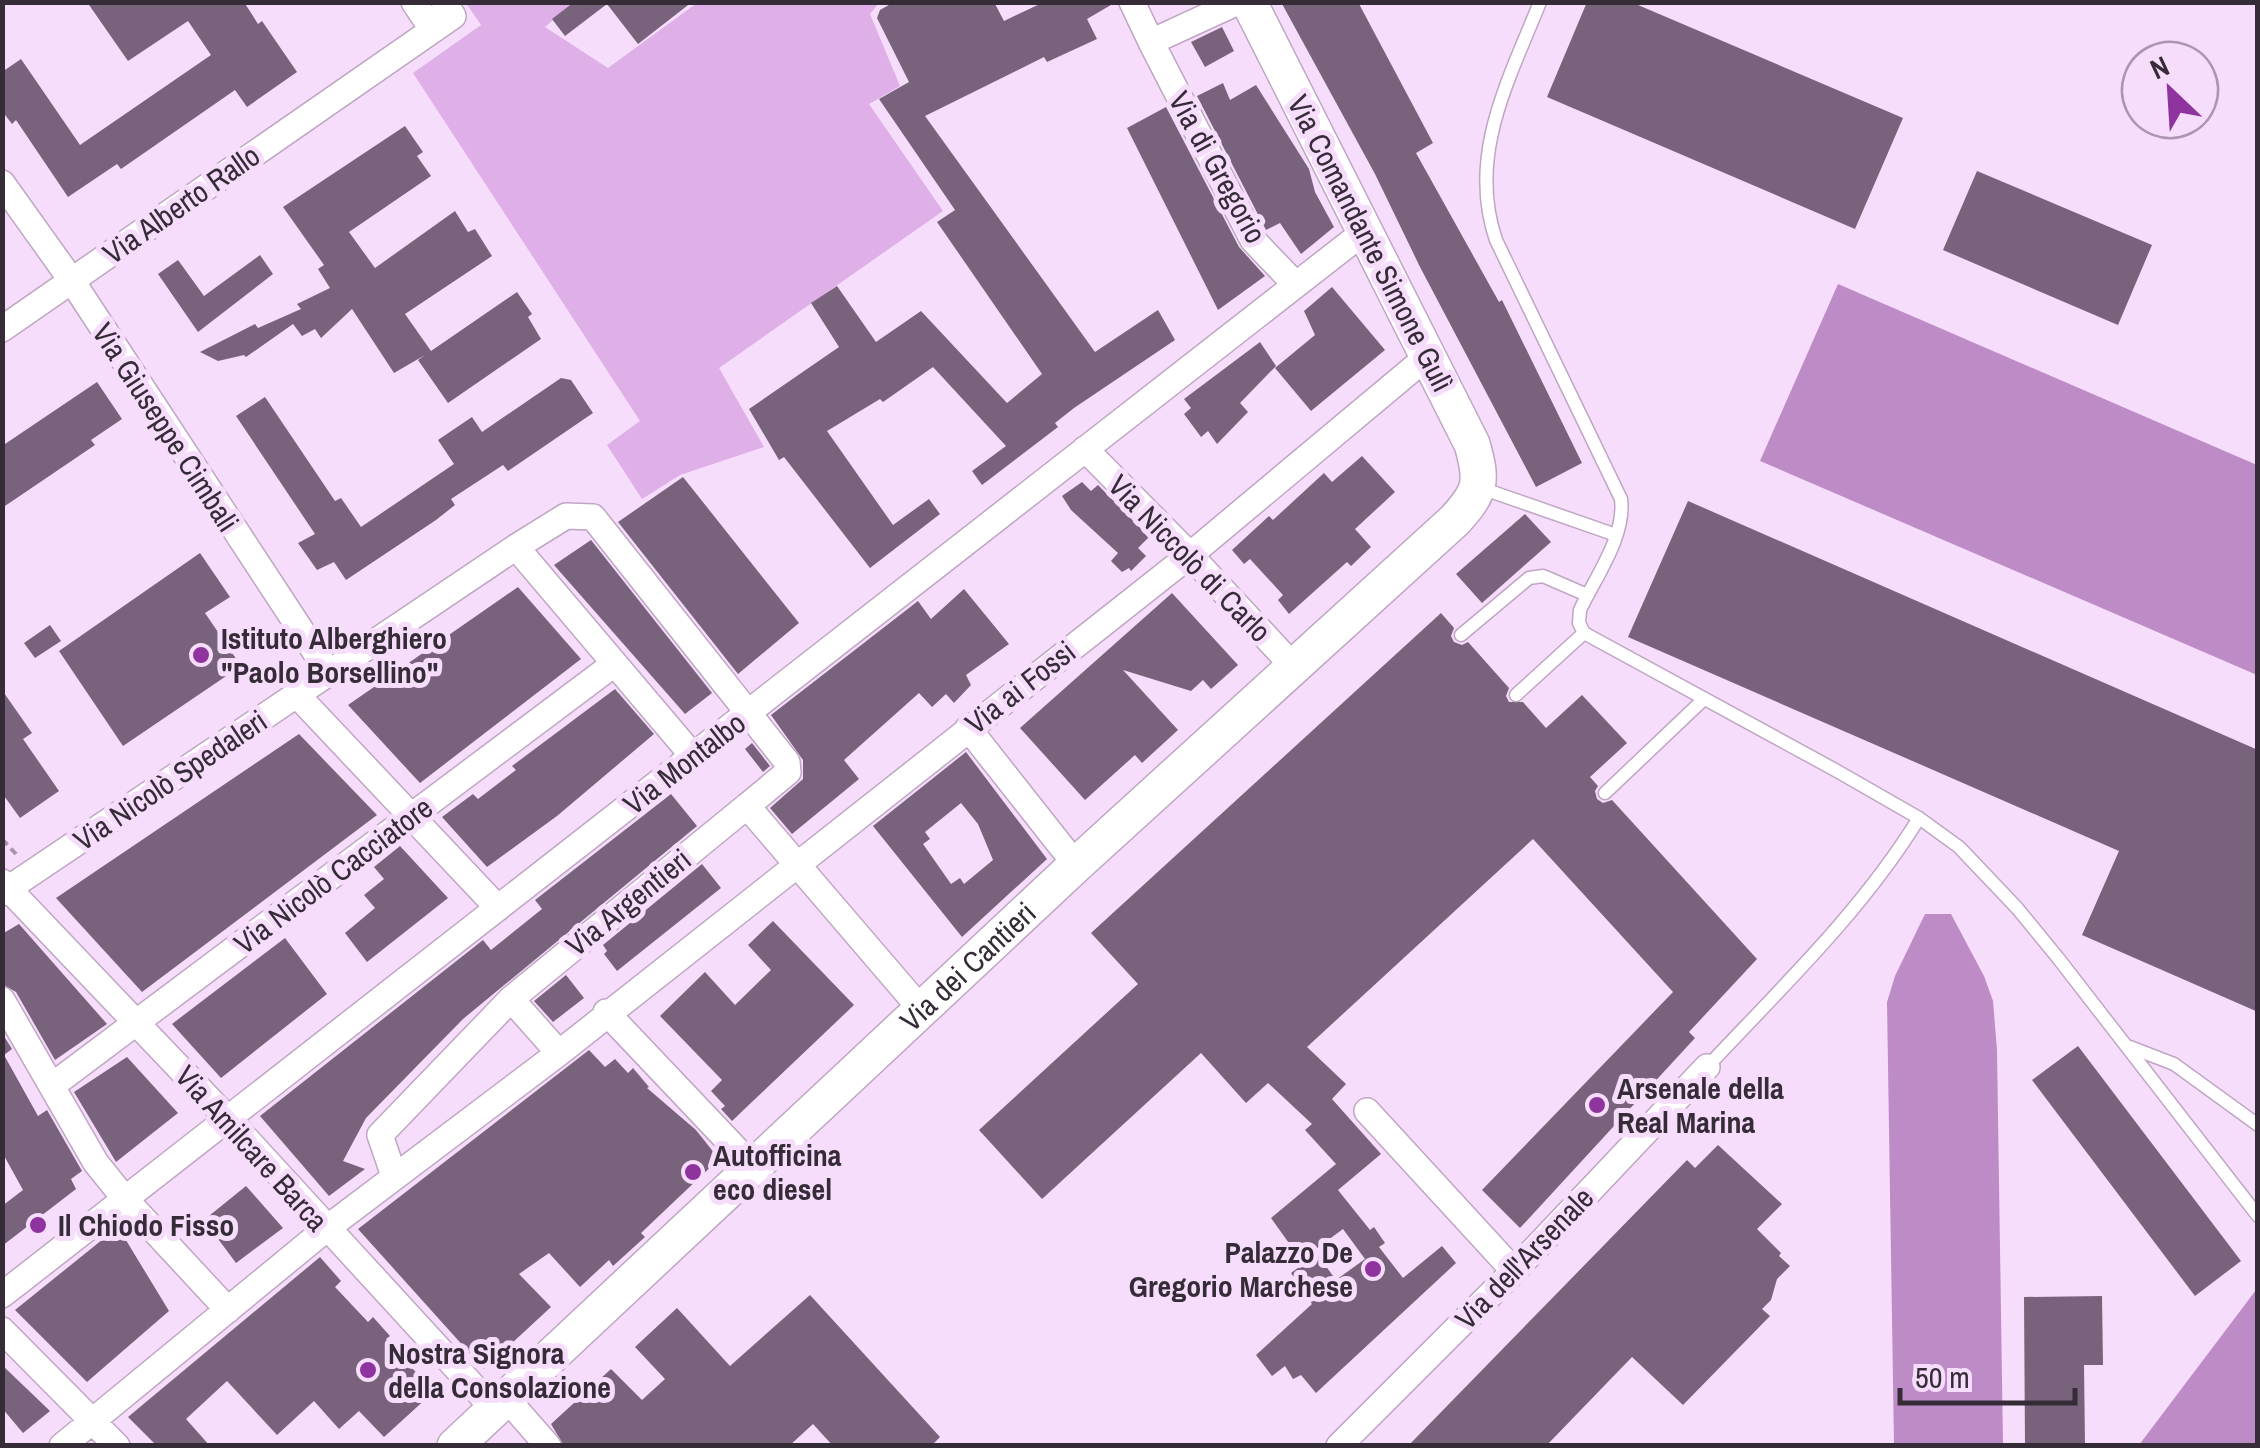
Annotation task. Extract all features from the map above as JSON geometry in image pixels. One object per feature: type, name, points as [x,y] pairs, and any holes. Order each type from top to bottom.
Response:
[{"type":"main road","name":"Via Comandante Simone Gulì","points":[[1249,2],[1472,444],[1479,487]]},
{"type":"main road","name":"Via dei Cantieri","points":[[455,1446],[1076,865],[1454,522],[1479,487]]},
{"type":"street","points":[[414,2],[432,29],[453,16],[444,2]]},
{"type":"street","name":"Via di Gregorio","points":[[1132,2],[1253,240],[1296,285]]},
{"type":"street","points":[[1152,42],[1238,2]]},
{"type":"street","name":"Via Alberto Rallo","points":[[2,329],[432,29]]},
{"type":"street","name":"Via Giuseppe Cimbali","points":[[2,183],[72,281],[329,673]]},
{"type":"street","name":"Via Montalbo","points":[[2,1295],[1365,231]]},
{"type":"street","name":"Via ai Fossi","points":[[62,1446],[326,1229],[559,1053],[606,1012],[1190,555],[1428,356]]},
{"type":"street","name":"Via Niccolò di Carlo","points":[[1085,449],[1294,667]]},
{"type":"street","name":"Via Nicolò Spedaleri","points":[[4,888],[566,516],[593,517],[750,712]]},
{"type":"street","points":[[516,546],[693,756]]},
{"type":"street","name":"Via Nicolò Cacciatore","points":[[53,1085],[614,664]]},
{"type":"street","points":[[296,695],[498,908]]},
{"type":"street","name":"Via Argentieri","points":[[394,1176],[380,1135],[511,999],[788,772],[787,762],[750,712]]},
{"type":"street","points":[[968,728],[1076,865]]},
{"type":"street","points":[[747,806],[921,1009]]},
{"type":"street","name":"Via Amilcare Barca","points":[[4,888],[228,1119],[326,1229],[548,1446]]},
{"type":"street","points":[[511,999],[559,1053]]},
{"type":"street","points":[[2,1000],[96,1163],[125,1200],[228,1310]]},
{"type":"street","points":[[606,1012],[753,1167]]},
{"type":"street","name":"Via dell'Arsenale","points":[[1339,1446],[1514,1271],[1707,1067]]},
{"type":"street","points":[[1367,1111],[1514,1271]]},
{"type":"street","points":[[2,1330],[117,1446]]},
{"type":"lane","points":[[1540,2],[1492,132],[1485,160],[1487,214],[1496,240],[1615,482],[1622,508],[1616,535],[1587,595],[1579,623],[1584,633],[1919,818],[1959,847],[2018,908],[2258,1216]]},
{"type":"lane","points":[[1479,487],[1616,535]]},
{"type":"lane","points":[[1461,635],[1529,578],[1543,576],[1587,595]]},
{"type":"lane","points":[[1516,695],[1584,633]]},
{"type":"lane","points":[[1605,793],[1704,699]]},
{"type":"lane","points":[[1707,1067],[1891,863],[1919,818]]},
{"type":"lane","points":[[2128,1046],[2174,1064],[2258,1124]]},
{"type":"path","points":[[2,839],[17,855]]},
{"type":"shaded area","points":[[466,3],[572,3],[545,27],[608,68],[697,3],[879,3],[870,14],[900,86],[869,104],[943,211],[719,368],[764,447],[680,475],[642,499],[607,445],[640,421],[413,73],[481,25]]},
{"type":"shaded area","points":[[1838,284],[2257,465],[2257,675],[1760,461]]},
{"type":"shaded area","points":[[1925,914],[1951,914],[1993,1001],[2003,1445],[1894,1445],[1887,1002]]},
{"type":"shaded area","points":[[2256,1290],[2257,1445],[2139,1445]]},
{"type":"building","points":[[87,2],[244,2],[297,72],[247,107],[235,90],[121,169],[117,164],[68,197],[16,120],[12,124],[2,111],[2,72],[21,59],[80,145],[211,55],[188,21],[128,61]]},
{"type":"building","points":[[574,2],[692,2],[638,44],[607,4],[565,36],[552,19]]},
{"type":"building","points":[[894,2],[994,2],[1004,21],[1044,2],[1116,2],[1087,19],[1097,39],[1047,62],[1044,57],[925,116],[1095,352],[1158,310],[1175,340],[1074,408],[1055,423],[1058,427],[982,485],[972,471],[1006,446],[933,367],[883,402],[880,399],[827,431],[893,525],[929,499],[940,514],[870,568],[784,457],[779,460],[749,409],[839,347],[811,303],[837,286],[876,342],[921,311],[1007,403],[1042,374],[937,222],[955,210],[879,99],[909,82],[877,18],[880,10]]},
{"type":"building","points":[[1281,2],[1358,2],[1433,143],[1416,153],[1499,302],[1502,300],[1582,463],[1536,487],[1375,174]]},
{"type":"building","points":[[1587,2],[1631,2],[1903,118],[1855,229],[1547,97]]},
{"type":"building","points":[[1222,27],[1234,51],[1205,67],[1191,42]]},
{"type":"building","points":[[1223,83],[1230,100],[1256,85],[1309,169],[1315,192],[1334,227],[1301,254],[1280,223],[1266,230],[1197,96]]},
{"type":"building","points":[[1166,107],[1239,247],[1265,276],[1218,310],[1127,128]]},
{"type":"building","points":[[405,126],[423,152],[417,156],[431,176],[349,232],[375,268],[455,211],[468,232],[475,229],[492,256],[405,314],[431,351],[517,292],[532,314],[528,317],[541,339],[448,403],[418,360],[425,355],[394,373],[352,309],[321,338],[315,329],[302,336],[293,324],[246,357],[218,361],[200,352],[255,324],[258,328],[301,309],[297,304],[330,288],[318,269],[324,265],[283,207]]},
{"type":"building","points":[[1977,171],[2152,245],[2118,325],[1943,250]]},
{"type":"building","points":[[260,255],[273,274],[198,332],[158,274],[178,260],[204,296]]},
{"type":"building","points":[[1332,287],[1385,350],[1311,411],[1275,368],[1315,335],[1304,311]]},
{"type":"building","points":[[1260,342],[1276,366],[1240,403],[1248,412],[1217,444],[1208,431],[1201,437],[1184,414],[1191,408],[1184,399]]},
{"type":"building","points":[[561,378],[571,380],[593,413],[508,471],[503,465],[451,499],[455,505],[436,520],[346,580],[334,562],[317,570],[298,543],[315,534],[236,416],[265,397],[335,501],[341,498],[361,527],[454,464],[438,440],[472,417],[482,432]]},
{"type":"building","points":[[97,382],[122,419],[91,440],[95,445],[2,508],[2,446]]},
{"type":"building","points":[[1362,456],[1395,492],[1355,529],[1371,547],[1351,566],[1347,562],[1289,614],[1278,600],[1283,595],[1250,559],[1244,564],[1232,550],[1269,516],[1273,520],[1324,473],[1332,482]]},
{"type":"building","points":[[683,477],[799,623],[738,674],[618,522]]},
{"type":"building","points":[[1082,482],[1091,491],[1098,485],[1149,537],[1138,548],[1146,556],[1131,571],[1129,568],[1122,572],[1111,561],[1118,553],[1071,510],[1062,496]]},
{"type":"building","points":[[1688,501],[2258,750],[2258,1012],[2082,935],[2119,851],[1628,637]]},
{"type":"building","points":[[1525,514],[1551,542],[1482,603],[1456,574]]},
{"type":"building","points":[[591,540],[712,693],[685,714],[554,565]]},
{"type":"building","name":"Istituto Alberghiero \"Paolo Borsellino\"","points":[[200,553],[230,597],[205,613],[241,666],[123,746],[59,651]]},
{"type":"building","points":[[518,587],[581,659],[420,783],[348,705]]},
{"type":"building","points":[[964,589],[1009,644],[966,675],[971,685],[954,703],[946,694],[932,707],[919,693],[844,760],[859,779],[792,834],[770,808],[803,779],[803,760],[771,715],[918,601],[931,619]]},
{"type":"building","points":[[1172,593],[1238,665],[1211,689],[1203,680],[1191,691],[1123,670],[1178,730],[1142,763],[1135,755],[1085,800],[1020,728]]},
{"type":"building","points":[[1441,613],[1454,628],[1454,642],[1468,642],[1509,688],[1509,702],[1523,702],[1546,728],[1582,695],[1627,743],[1590,777],[1598,786],[1597,799],[1603,803],[1612,800],[1757,959],[1689,1032],[1695,1038],[1520,1228],[1482,1190],[1673,992],[1533,839],[1307,1047],[1346,1084],[1332,1099],[1381,1154],[1338,1190],[1370,1230],[1374,1227],[1385,1243],[1379,1247],[1403,1278],[1442,1246],[1456,1263],[1316,1393],[1301,1375],[1293,1379],[1285,1366],[1272,1376],[1256,1355],[1312,1304],[1291,1273],[1317,1254],[1336,1280],[1365,1259],[1343,1229],[1301,1260],[1271,1218],[1336,1164],[1305,1130],[1312,1124],[1268,1083],[1246,1103],[1201,1053],[1042,1199],[979,1130],[1138,984],[1091,933]]},
{"type":"building","points":[[50,625],[61,641],[35,658],[24,643]]},
{"type":"building","points":[[615,689],[654,734],[557,816],[487,867],[442,817],[473,794],[478,799],[516,770],[512,766]]},
{"type":"building","points":[[2,690],[32,733],[23,739],[59,791],[20,818],[2,793]]},
{"type":"building","points":[[299,734],[377,815],[142,992],[56,898]]},
{"type":"building","points":[[752,743],[770,766],[763,772],[745,749]]},
{"type":"building","points":[[966,752],[1047,859],[962,937],[873,826]],"holes":[[[961,803],[978,824],[993,860],[964,884],[960,878],[951,884],[923,844],[930,839],[925,832]]]},
{"type":"building","points":[[671,794],[697,826],[463,1019],[366,1118],[343,1161],[365,1169],[329,1196],[260,1116],[483,940],[491,950],[542,909],[535,900]]},
{"type":"building","points":[[400,846],[448,898],[367,962],[345,933],[375,908],[364,895],[384,879],[374,867]]},
{"type":"building","points":[[702,864],[721,888],[617,971],[604,954],[607,951],[603,945]]},
{"type":"building","points":[[773,921],[854,1005],[732,1121],[711,1091],[722,1080],[660,1016],[705,972],[735,1005],[771,970],[748,945]]},
{"type":"building","points":[[19,924],[107,1024],[55,1060],[16,992],[2,984],[2,934]]},
{"type":"building","points":[[285,938],[327,994],[221,1078],[172,1024]]},
{"type":"building","points":[[566,975],[584,998],[553,1022],[534,1001]]},
{"type":"building","points":[[2,1033],[12,1049],[4,1055],[38,1116],[47,1110],[82,1171],[71,1179],[76,1189],[2,1246],[2,1206],[23,1190],[2,1152]]},
{"type":"building","points":[[2078,1046],[2241,1261],[2195,1296],[2032,1080]]},
{"type":"building","points":[[589,1050],[605,1067],[615,1059],[628,1073],[633,1068],[647,1088],[696,1130],[719,1159],[641,1233],[645,1237],[613,1266],[609,1260],[580,1287],[549,1253],[519,1274],[551,1307],[484,1369],[358,1229]]},
{"type":"building","points":[[127,1057],[178,1113],[116,1162],[74,1092]]},
{"type":"building","points":[[1718,1145],[1782,1204],[1757,1229],[1790,1266],[1777,1279],[1771,1300],[1762,1309],[1770,1316],[1683,1405],[1632,1357],[1546,1446],[1408,1446],[1687,1160],[1695,1168]]},
{"type":"building","points":[[246,1186],[283,1228],[236,1263],[204,1220]]},
{"type":"building","points":[[118,1227],[169,1311],[87,1382],[15,1310]]},
{"type":"building","points":[[320,1257],[341,1281],[335,1287],[368,1322],[373,1317],[390,1336],[386,1339],[422,1379],[428,1373],[440,1386],[384,1437],[359,1411],[339,1429],[314,1401],[277,1435],[227,1381],[186,1419],[210,1446],[157,1446],[128,1417]]},
{"type":"building","points":[[810,1295],[940,1437],[931,1446],[833,1446],[813,1424],[789,1446],[564,1446],[551,1424],[611,1369],[642,1400],[665,1379],[635,1347],[677,1308],[730,1366]]},
{"type":"building","points":[[2102,1296],[2103,1365],[2084,1365],[2085,1446],[2025,1446],[2024,1297]]},
{"type":"building","points":[[2,1365],[50,1411],[23,1433],[2,1408]]},
{"type":"place","name":"Istituto Alberghiero \"Paolo Borsellino\"","points":[[201,655]]},
{"type":"place","name":"Arsenale della Real Marina","points":[[1597,1105]]},
{"type":"place","name":"Autofficina eco diesel","points":[[693,1172]]},
{"type":"place","name":"Il Chiodo Fisso","points":[[38,1225]]},
{"type":"place","name":"Palazzo De Gregorio Marchese","points":[[1373,1269]]},
{"type":"place","name":"Nostra Signora della Consolazione","points":[[368,1370]]}]
